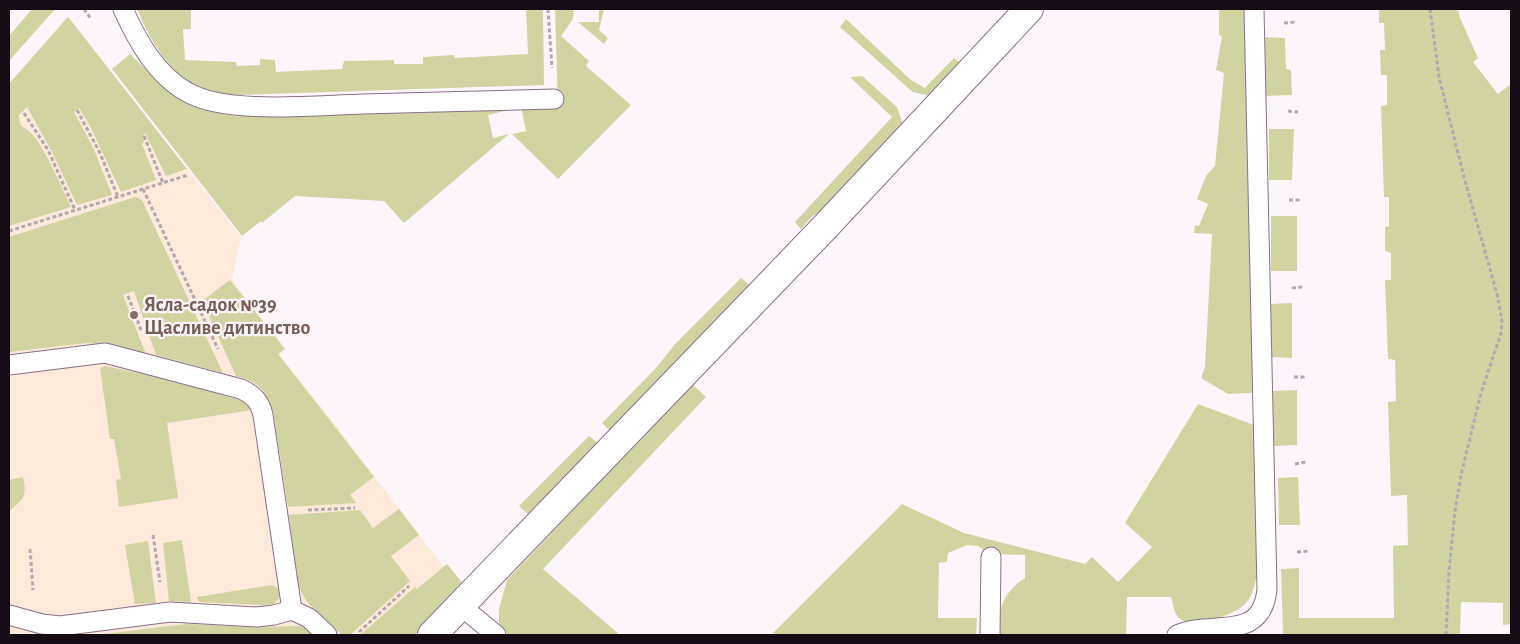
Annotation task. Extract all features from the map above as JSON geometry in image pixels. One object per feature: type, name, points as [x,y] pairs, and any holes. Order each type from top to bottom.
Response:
[{"type":"street","points":[[432,635],[825,227],[1029,9]]},
{"type":"lane","points":[[123,9],[135,35],[167,77],[187,93],[220,104],[268,107],[554,99]]},
{"type":"lane","points":[[1177,635],[1186,631],[1242,626],[1253,621],[1261,612],[1266,602],[1254,9]]},
{"type":"lane","points":[[9,365],[105,353],[236,388],[249,393],[256,399],[261,406],[292,610]]},
{"type":"lane","points":[[990,635],[991,557]]},
{"type":"lane","points":[[461,606],[496,635]]},
{"type":"lane","points":[[9,615],[60,626],[164,613],[256,617],[292,610],[309,618],[327,635]]},
{"type":"path","points":[[84,9],[92,18]]},
{"type":"path","points":[[548,9],[554,99]]},
{"type":"path","points":[[1430,9],[1433,43],[1440,84],[1497,294],[1502,321],[1501,333],[1485,378],[1461,475],[1449,571],[1446,635]]},
{"type":"path","points":[[1281,23],[1296,22]]},
{"type":"path","points":[[77,110],[100,153],[118,197]]},
{"type":"path","points":[[24,114],[48,150],[75,210]]},
{"type":"path","points":[[144,136],[163,183]]},
{"type":"path","points":[[9,231],[188,175]]},
{"type":"path","points":[[142,189],[236,388]]},
{"type":"path","points":[[1286,200],[1300,200]]},
{"type":"path","points":[[1289,376],[1305,377]]},
{"type":"path","points":[[1292,465],[1306,462]]},
{"type":"path","points":[[277,511],[354,508]]},
{"type":"path","points":[[153,535],[164,613]]},
{"type":"path","points":[[30,549],[35,622]]},
{"type":"path","points":[[1294,552],[1309,551]]},
{"type":"path","points":[[354,635],[409,586]]},
{"type":"shaded area","name":"Ясла-садок №39 Щасливе дитинство","points":[[68,16],[241,237],[232,280],[286,350],[279,355],[325,411],[449,574],[391,635],[9,635],[9,83]]},
{"type":"green space","points":[[32,9],[55,9],[9,61],[9,36]]},
{"type":"green space","points":[[137,9],[191,9],[191,29],[183,29],[185,60],[236,62],[237,66],[260,65],[260,59],[275,60],[276,72],[342,69],[344,61],[394,60],[394,64],[423,64],[423,57],[454,55],[455,58],[528,54],[526,9],[543,9],[544,85],[239,95],[215,93],[201,89],[179,75],[155,44]]},
{"type":"green space","points":[[555,9],[574,9],[573,19],[561,36],[589,61],[586,66],[631,105],[558,179],[512,134],[526,131],[521,107],[488,115],[493,138],[509,134],[404,223],[384,201],[295,196],[262,223],[261,221],[242,236],[112,69],[130,54],[169,92],[201,109],[236,115],[509,106],[558,108]]},
{"type":"green space","points":[[599,9],[604,9],[599,30],[608,38],[604,44],[578,22],[599,22]]},
{"type":"green space","points":[[1219,9],[1245,9],[1254,386],[1251,393],[1228,394],[1201,378],[1205,367],[1212,234],[1194,233],[1195,225],[1199,226],[1208,204],[1197,199],[1206,176],[1215,166],[1224,73],[1216,70],[1222,36],[1219,35]]},
{"type":"green space","points":[[1379,9],[1458,9],[1460,18],[1478,58],[1473,62],[1498,94],[1511,84],[1511,624],[1503,625],[1503,603],[1461,602],[1460,635],[1283,635],[1281,569],[1299,568],[1299,618],[1394,618],[1393,546],[1408,545],[1407,495],[1391,496],[1388,402],[1396,401],[1395,360],[1388,359],[1385,280],[1391,280],[1391,253],[1385,251],[1385,227],[1389,226],[1389,197],[1384,197],[1381,106],[1387,105],[1387,75],[1381,75],[1380,50],[1385,50],[1384,23],[1379,23]]},
{"type":"green space","points":[[68,17],[187,169],[166,176],[145,133],[142,144],[156,180],[121,192],[90,126],[79,108],[74,112],[93,147],[112,195],[77,205],[52,152],[27,107],[19,115],[20,123],[31,133],[42,148],[71,207],[9,226],[9,84]]},
{"type":"green space","points":[[846,19],[911,80],[925,88],[954,58],[961,64],[930,96],[913,92],[840,27]]},
{"type":"green space","points":[[1264,37],[1285,38],[1286,69],[1291,70],[1292,95],[1264,96]]},
{"type":"green space","points":[[862,76],[897,107],[903,124],[827,208],[811,217],[801,229],[795,222],[892,117],[850,77]]},
{"type":"green space","points":[[1269,129],[1294,129],[1292,180],[1269,180]]},
{"type":"green space","points":[[135,197],[142,200],[223,373],[156,355],[134,291],[123,295],[147,357],[103,344],[87,343],[9,352],[9,237]]},
{"type":"green space","points":[[1271,216],[1297,216],[1297,271],[1271,271]]},
{"type":"green space","points":[[741,278],[753,288],[612,433],[602,423],[656,368],[676,343]]},
{"type":"green space","points":[[230,280],[285,349],[278,354],[374,477],[350,495],[356,503],[288,507],[273,411],[270,403],[264,392],[256,384],[236,376],[202,301]]},
{"type":"green space","points":[[1292,303],[1292,358],[1271,357],[1269,304]]},
{"type":"green space","points":[[105,366],[153,376],[247,402],[252,410],[167,423],[178,498],[119,507],[116,480],[121,479],[114,439],[110,439],[100,368]]},
{"type":"green space","points":[[692,384],[706,397],[543,569],[620,635],[508,635],[499,624],[499,609],[507,580]]},
{"type":"green space","points":[[1297,390],[1297,445],[1274,446],[1272,391]]},
{"type":"green space","points":[[1198,404],[1254,425],[1258,570],[1251,596],[1241,608],[1214,620],[1195,623],[1180,619],[1176,614],[1171,597],[1127,597],[1126,635],[998,635],[999,617],[1003,602],[1012,589],[1025,578],[1025,555],[989,554],[978,546],[967,545],[948,553],[947,562],[939,563],[938,618],[977,618],[976,635],[771,635],[902,504],[964,533],[1085,564],[1092,557],[1118,582],[1152,547],[1125,523]]},
{"type":"green space","points":[[589,436],[600,445],[531,517],[519,506]]},
{"type":"green space","points":[[23,477],[25,489],[23,497],[9,511],[9,480]]},
{"type":"green space","points":[[1298,477],[1300,525],[1279,525],[1278,478]]},
{"type":"green space","points":[[399,509],[419,535],[391,556],[410,581],[350,635],[342,635],[307,602],[297,585],[289,515],[360,510],[373,528]]},
{"type":"green space","points":[[182,540],[191,602],[169,601],[163,543]]},
{"type":"green space","points":[[148,541],[156,603],[135,604],[125,545]]},
{"type":"green space","points":[[447,564],[465,586],[415,635],[360,635],[415,587],[417,589]]},
{"type":"green space","points":[[272,585],[278,588],[280,597],[274,604],[199,602],[197,597]]},
{"type":"green space","points":[[187,624],[254,627],[299,626],[306,628],[313,635],[96,635]]},
{"type":"place","name":"Ясла-садок №39 Щасливе дитинство","points":[[134,315]]}]
